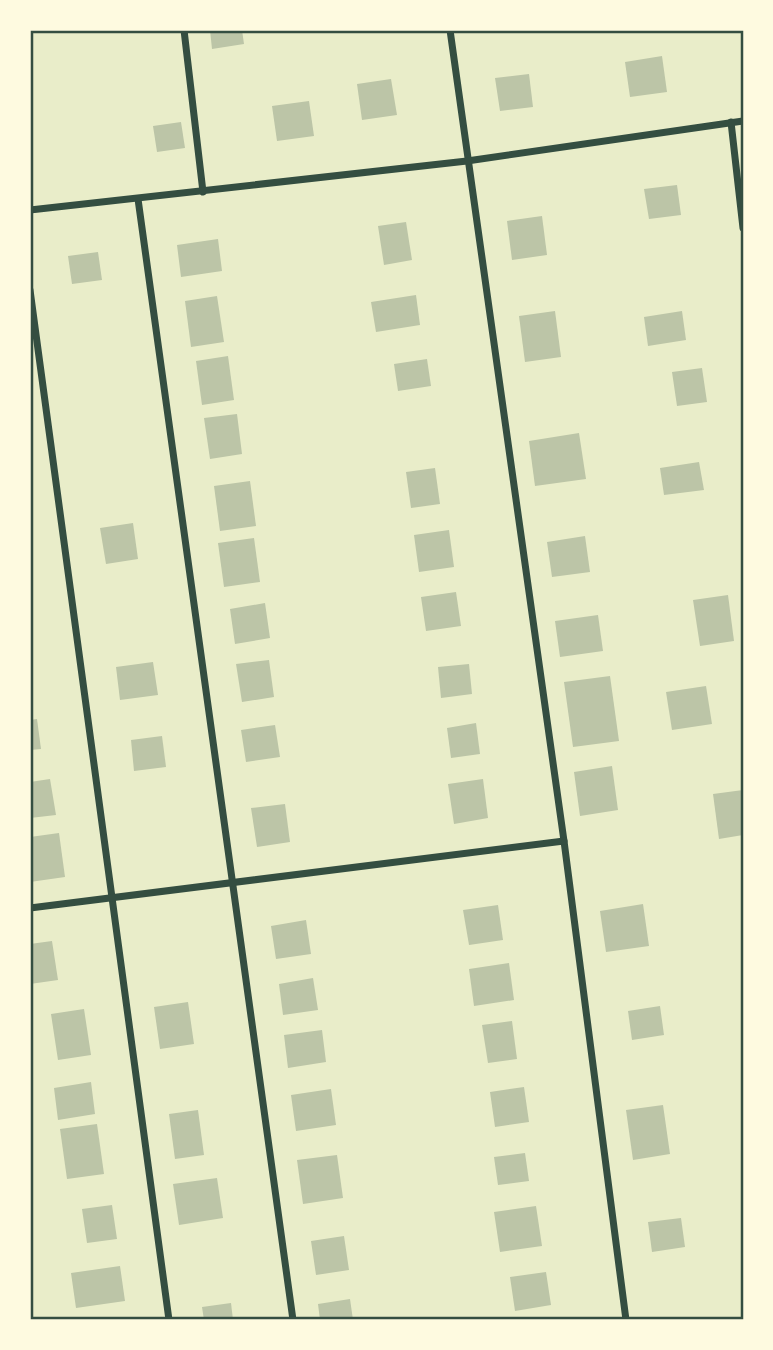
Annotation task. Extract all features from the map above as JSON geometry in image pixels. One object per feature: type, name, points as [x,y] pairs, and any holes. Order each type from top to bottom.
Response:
[{"type":"street","points":[[184,30],[203,192]]},
{"type":"street","points":[[450,30],[564,841],[626,1320]]},
{"type":"street","points":[[30,210],[467,161],[743,121]]},
{"type":"street","points":[[731,122],[743,228]]},
{"type":"street","points":[[138,199],[293,1320]]},
{"type":"street","points":[[30,290],[169,1320]]},
{"type":"street","points":[[30,908],[564,841]]},
{"type":"building","points":[[210,30],[242,30],[244,44],[212,49]]},
{"type":"building","points":[[662,56],[667,92],[630,97],[625,62]]},
{"type":"building","points":[[529,74],[533,107],[500,111],[495,78]]},
{"type":"building","points":[[391,79],[397,115],[362,120],[357,84]]},
{"type":"building","points":[[309,101],[314,136],[277,141],[272,106]]},
{"type":"building","points":[[181,122],[185,148],[157,152],[153,126]]},
{"type":"building","points":[[677,185],[681,215],[649,219],[644,189]]},
{"type":"building","points":[[542,216],[547,255],[512,260],[507,221]]},
{"type":"building","points":[[406,222],[412,260],[384,265],[378,226]]},
{"type":"building","points":[[218,239],[222,271],[181,277],[177,245]]},
{"type":"building","points":[[98,252],[102,280],[72,284],[68,256]]},
{"type":"building","points":[[416,295],[420,325],[376,332],[371,302]]},
{"type":"building","points":[[217,296],[224,342],[191,347],[185,301]]},
{"type":"building","points":[[555,311],[561,357],[525,362],[519,316]]},
{"type":"building","points":[[682,311],[686,340],[648,346],[644,317]]},
{"type":"building","points":[[228,356],[234,400],[202,405],[196,361]]},
{"type":"building","points":[[427,359],[431,386],[398,391],[394,364]]},
{"type":"building","points":[[702,368],[707,402],[677,406],[672,372]]},
{"type":"building","points":[[237,414],[242,454],[210,459],[204,418]]},
{"type":"building","points":[[579,433],[586,479],[535,486],[529,441]]},
{"type":"building","points":[[699,462],[704,490],[664,495],[660,468]]},
{"type":"building","points":[[435,468],[440,504],[411,508],[406,472]]},
{"type":"building","points":[[250,481],[256,526],[220,531],[214,486]]},
{"type":"building","points":[[133,523],[138,559],[106,564],[100,528]]},
{"type":"building","points":[[449,530],[454,567],[419,572],[414,535]]},
{"type":"building","points":[[585,536],[590,572],[552,577],[547,542]]},
{"type":"building","points":[[254,538],[260,582],[224,587],[218,543]]},
{"type":"building","points":[[456,592],[461,626],[426,631],[421,597]]},
{"type":"building","points":[[728,595],[734,641],[700,646],[693,600]]},
{"type":"building","points":[[265,603],[270,638],[235,644],[230,609]]},
{"type":"building","points":[[598,615],[603,651],[560,657],[555,621]]},
{"type":"building","points":[[269,660],[274,697],[242,702],[236,664]]},
{"type":"building","points":[[153,662],[158,695],[120,700],[116,667]]},
{"type":"building","points":[[469,664],[472,694],[441,698],[438,667]]},
{"type":"building","points":[[610,676],[619,741],[573,747],[564,682]]},
{"type":"building","points":[[706,686],[712,724],[672,730],[666,692]]},
{"type":"building","points":[[37,719],[41,749],[30,750],[30,720]]},
{"type":"building","points":[[476,723],[480,754],[451,758],[447,728]]},
{"type":"building","points":[[275,725],[280,757],[246,762],[241,730]]},
{"type":"building","points":[[162,736],[166,767],[134,771],[131,740]]},
{"type":"building","points":[[612,766],[618,810],[580,816],[574,772]]},
{"type":"building","points":[[50,779],[56,815],[30,818],[30,782]]},
{"type":"building","points":[[483,779],[488,818],[454,824],[448,784]]},
{"type":"building","points":[[743,790],[743,835],[719,839],[713,794]]},
{"type":"building","points":[[285,804],[290,842],[257,847],[251,808]]},
{"type":"building","points":[[59,833],[65,877],[30,882],[30,837]]},
{"type":"building","points":[[643,904],[649,946],[606,952],[600,911]]},
{"type":"building","points":[[498,905],[503,940],[469,945],[463,910]]},
{"type":"building","points":[[306,920],[311,954],[276,959],[271,926]]},
{"type":"building","points":[[52,941],[58,980],[30,984],[30,944]]},
{"type":"building","points":[[509,963],[514,1000],[474,1006],[469,969]]},
{"type":"building","points":[[313,978],[318,1010],[283,1015],[279,984]]},
{"type":"building","points":[[188,1002],[194,1044],[160,1049],[154,1007]]},
{"type":"building","points":[[660,1006],[664,1035],[632,1040],[628,1011]]},
{"type":"building","points":[[84,1009],[91,1055],[58,1060],[51,1014]]},
{"type":"building","points":[[512,1021],[517,1059],[488,1063],[482,1025]]},
{"type":"building","points":[[322,1030],[326,1062],[288,1068],[284,1035]]},
{"type":"building","points":[[91,1082],[95,1114],[58,1120],[54,1088]]},
{"type":"building","points":[[524,1087],[529,1122],[495,1127],[490,1092]]},
{"type":"building","points":[[331,1089],[336,1125],[296,1131],[291,1095]]},
{"type":"building","points":[[663,1105],[670,1154],[633,1160],[626,1110]]},
{"type":"building","points":[[198,1110],[204,1155],[175,1159],[169,1114]]},
{"type":"building","points":[[97,1124],[104,1174],[67,1179],[60,1129]]},
{"type":"building","points":[[525,1153],[529,1181],[498,1185],[494,1157]]},
{"type":"building","points":[[337,1155],[343,1198],[303,1204],[297,1160]]},
{"type":"building","points":[[217,1178],[223,1218],[179,1225],[173,1184]]},
{"type":"building","points":[[112,1205],[117,1239],[87,1243],[82,1209]]},
{"type":"building","points":[[536,1206],[542,1246],[500,1252],[494,1212]]},
{"type":"building","points":[[681,1218],[685,1247],[652,1252],[648,1222]]},
{"type":"building","points":[[344,1236],[349,1270],[316,1275],[311,1241]]},
{"type":"building","points":[[120,1266],[125,1301],[76,1308],[71,1273]]},
{"type":"building","points":[[546,1272],[551,1305],[515,1311],[510,1277]]},
{"type":"building","points":[[350,1299],[353,1320],[320,1320],[318,1304]]},
{"type":"building","points":[[231,1303],[233,1320],[204,1320],[202,1307]]}]
